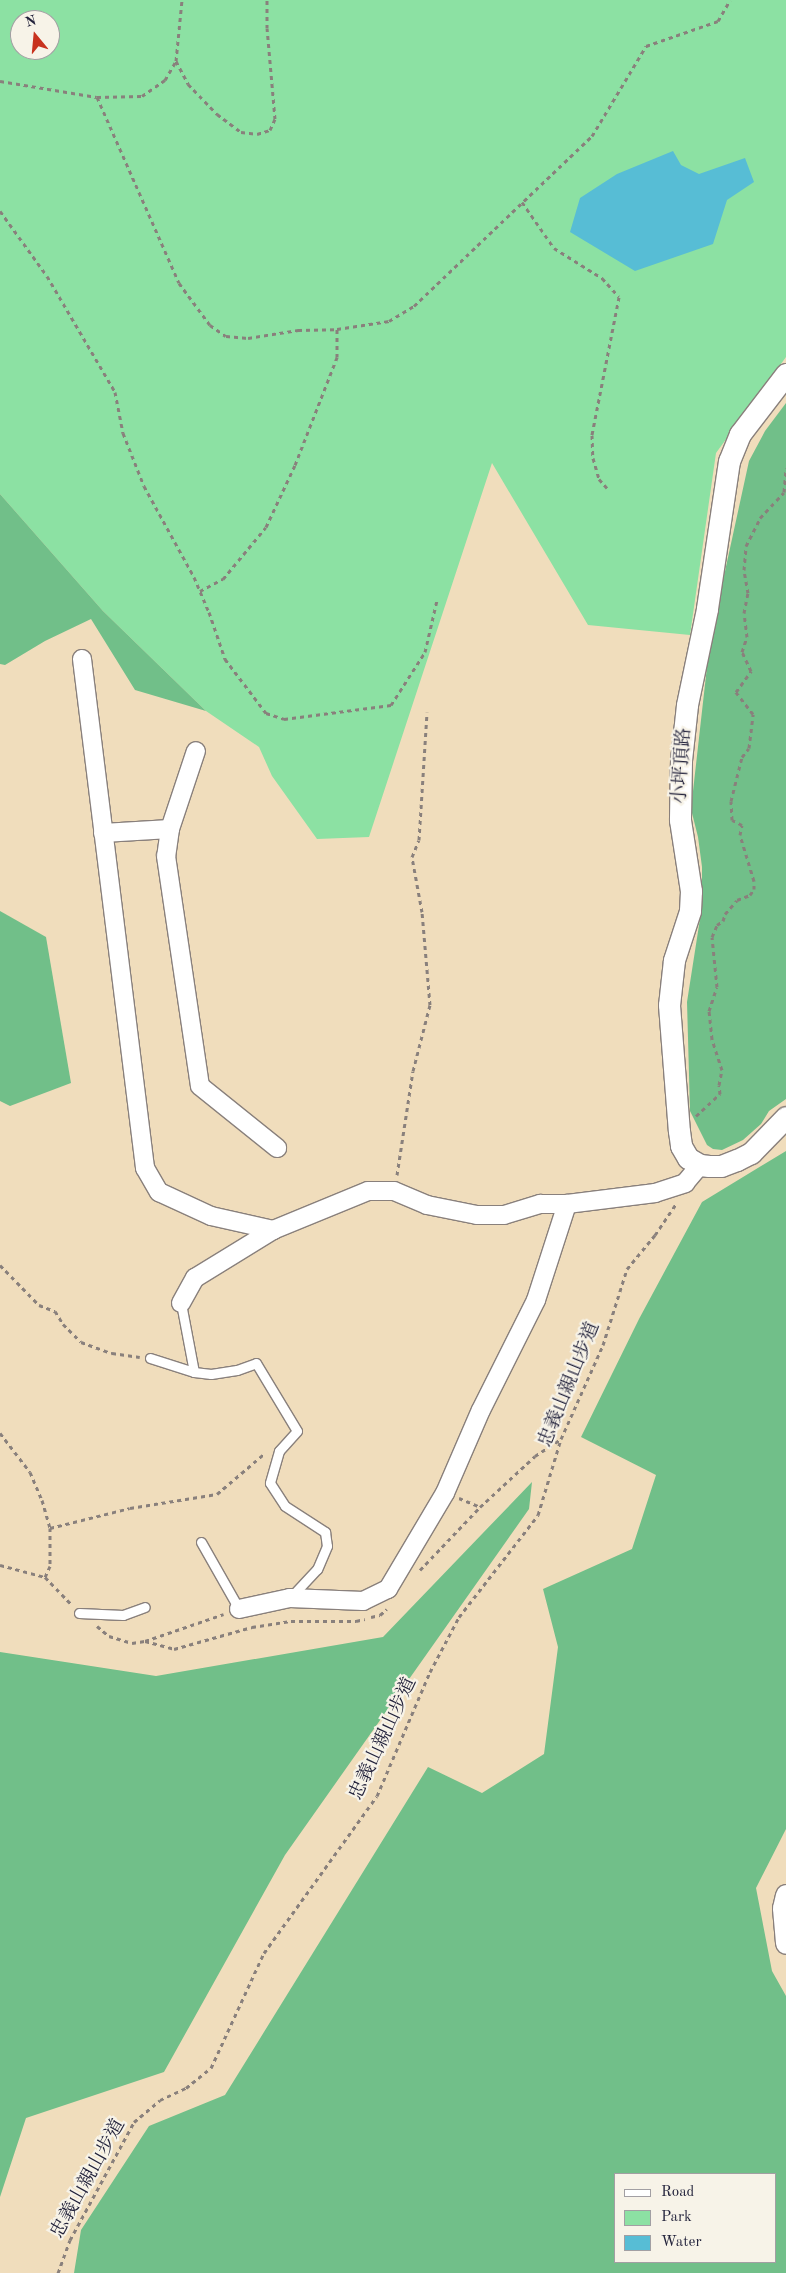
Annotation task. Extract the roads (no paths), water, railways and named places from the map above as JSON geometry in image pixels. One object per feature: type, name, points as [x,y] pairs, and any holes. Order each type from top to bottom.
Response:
[{"type":"street","name":"小坪頂路","points":[[700,1166],[688,1158],[681,1146],[669,1005],[674,960],[690,911],[691,891],[680,820],[681,760],[687,705],[707,609],[728,462],[740,434],[786,374]]},
{"type":"street","points":[[82,659],[145,1168],[159,1192],[211,1216],[273,1230]]},
{"type":"street","points":[[196,751],[170,829],[166,856],[200,1086],[277,1148]]},
{"type":"street","points":[[103,833],[170,829]]},
{"type":"street","points":[[182,1303],[195,1278],[273,1230],[368,1191],[394,1190],[427,1205],[478,1214],[504,1215],[540,1204],[567,1204],[655,1193],[685,1183],[700,1166],[721,1166],[751,1152],[786,1117]]},
{"type":"street","points":[[239,1609],[290,1598],[363,1601],[388,1589],[445,1493],[482,1410],[536,1300],[567,1204]]},
{"type":"street","points":[[786,1895],[782,1908],[786,1943]]},
{"type":"lane","points":[[182,1303],[194,1372]]},
{"type":"lane","points":[[150,1358],[194,1372],[211,1374],[237,1370],[256,1363],[297,1431],[279,1451],[270,1483],[285,1506],[325,1532],[328,1546],[317,1569],[290,1598]]},
{"type":"lane","points":[[201,1542],[239,1609]]},
{"type":"lane","points":[[79,1613],[123,1615],[145,1607]]},
{"type":"water","points":[[673,151],[681,165],[699,174],[745,158],[754,182],[727,200],[713,244],[635,271],[570,232],[580,198],[617,174]]}]
